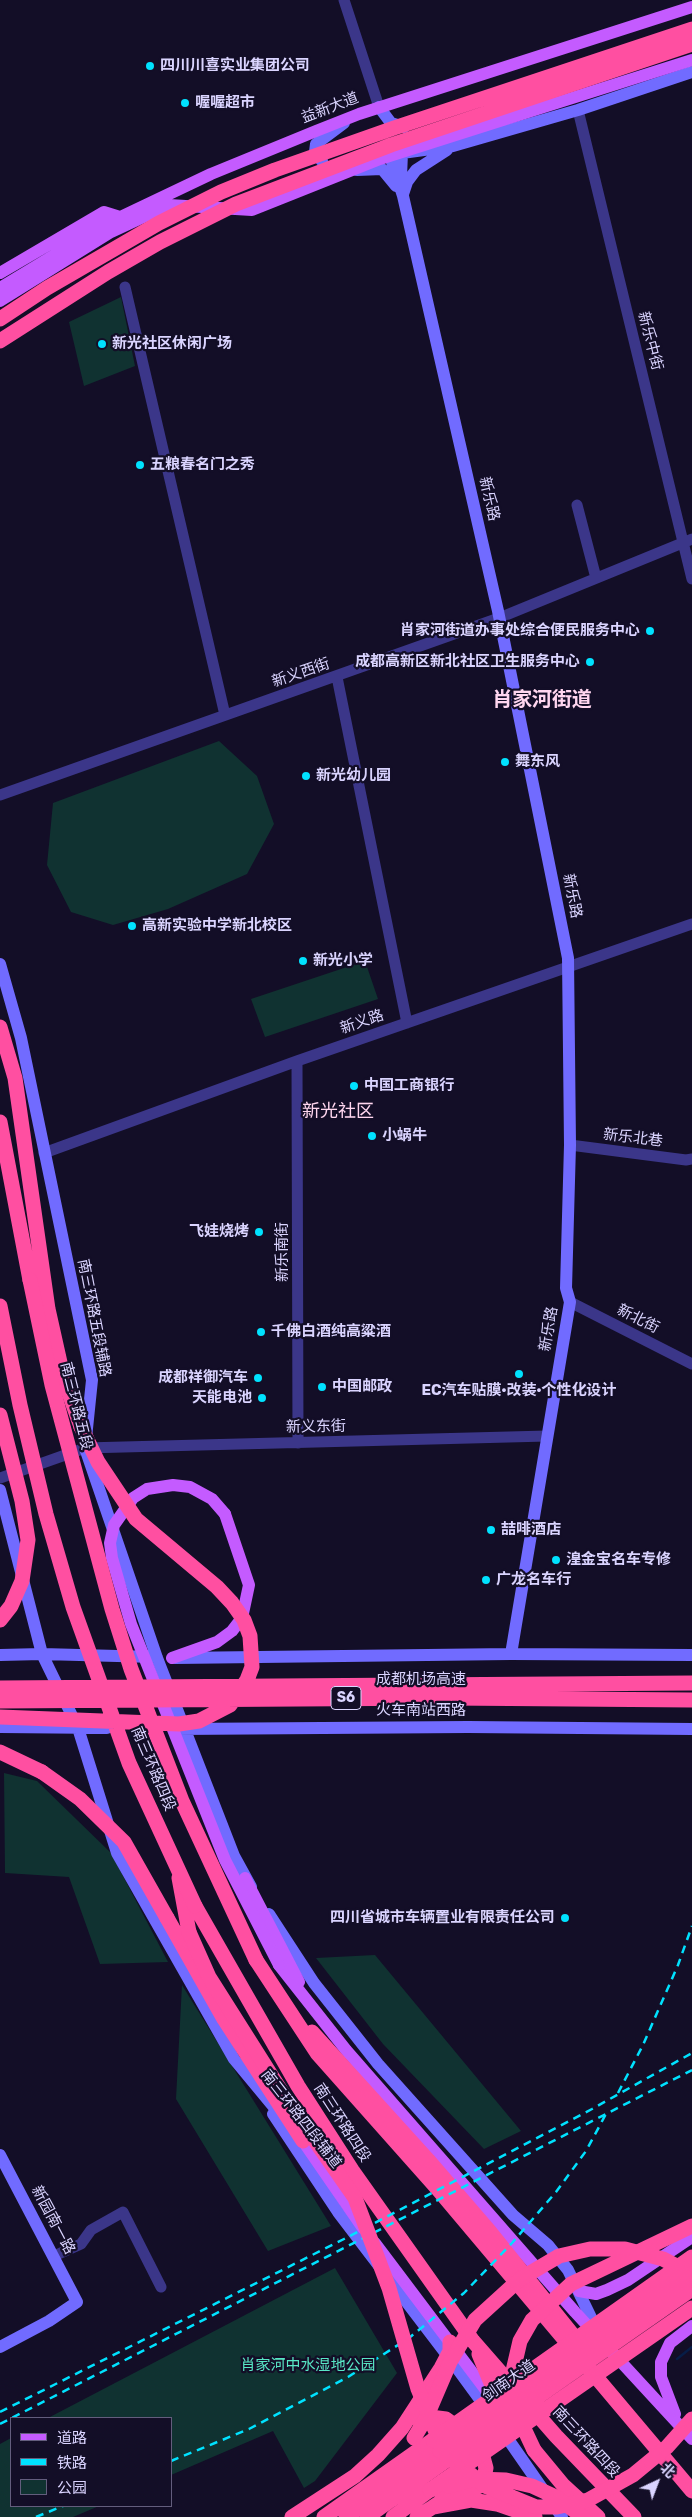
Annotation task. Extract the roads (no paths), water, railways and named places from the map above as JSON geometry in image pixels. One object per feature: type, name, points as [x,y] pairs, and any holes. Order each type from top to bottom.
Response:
[{"type":"highway","points":[[0,319],[159,223],[222,192],[274,170],[692,29]]},
{"type":"highway","points":[[0,341],[117,267],[236,204],[391,144],[692,44]]},
{"type":"highway","points":[[0,1028],[15,1078],[48,1309],[63,1376],[81,1427],[98,1462],[136,1519],[153,1536],[217,1587],[232,1603],[244,1620],[252,1650],[252,1667],[239,1694],[230,1705],[199,1721],[179,1724],[0,1718]]},
{"type":"highway","name":"南三环路五段","points":[[0,1122],[52,1386],[112,1609],[140,1693]]},
{"type":"highway","name":"南三环路四段","points":[[0,1306],[20,1405],[46,1514],[73,1607],[129,1763],[176,1867],[190,1905],[298,2086],[352,2170],[473,2341],[556,2436],[634,2517]]},
{"type":"highway","points":[[0,1415],[24,1509],[28,1540],[22,1581],[11,1606],[0,1620]]},
{"type":"highway","name":"成都机场高速","points":[[0,1688],[692,1684]]},
{"type":"highway","name":"南三环路四段","points":[[140,1693],[182,1801],[256,1960],[317,2053],[436,2188],[692,2491]]},
{"type":"highway","name":"成都机场高速","points":[[0,1701],[449,1698],[692,1700]]},
{"type":"highway","points":[[0,1752],[42,1772],[80,1799],[124,1842],[224,2019],[303,2141]]},
{"type":"highway","points":[[190,1905],[189,1932],[214,1984],[290,2105],[355,2198],[382,2265],[418,2389],[435,2430],[448,2452],[468,2472],[486,2486],[536,2507],[557,2507],[588,2500],[633,2475],[667,2447],[685,2420]]},
{"type":"highway","points":[[598,2517],[546,2466],[534,2450],[519,2418],[513,2394],[513,2372],[520,2340],[532,2320],[572,2284],[692,2226]]},
{"type":"highway","points":[[324,2517],[372,2482],[414,2438],[426,2418],[450,2362],[475,2320],[520,2279],[559,2256],[590,2249],[625,2249],[663,2259],[682,2269],[692,2278]]},
{"type":"highway","points":[[372,2482],[440,2450],[692,2257]]},
{"type":"highway","name":"剑南大道","points":[[346,2517],[692,2274]]},
{"type":"highway","name":"剑南大道","points":[[367,2517],[440,2450],[692,2289]]},
{"type":"highway","points":[[393,2517],[692,2308]]},
{"type":"highway","points":[[473,2341],[504,2414]]},
{"type":"highway","points":[[292,2517],[355,2476],[393,2438],[402,2428],[441,2368],[450,2351],[448,2351]]},
{"type":"highway","points":[[393,2438],[408,2425],[423,2418],[446,2419],[460,2429],[483,2458],[486,2468],[483,2482],[460,2494],[448,2497],[417,2517]]},
{"type":"highway","points":[[430,2490],[476,2480],[493,2479],[523,2484],[556,2497],[582,2517]]},
{"type":"highway","points":[[433,2507],[471,2500],[497,2504],[535,2517]]},
{"type":"main road","name":"益新大道","points":[[0,301],[108,228],[120,217],[211,174],[379,107],[692,7]]},
{"type":"main road","points":[[379,107],[390,123],[407,128],[432,124],[692,37]]},
{"type":"main road","name":"益新大道","points":[[0,288],[108,228],[169,205],[252,210],[298,190],[391,156],[692,60]]},
{"type":"main road","points":[[359,114],[320,139],[316,144],[315,152],[321,161],[330,165],[453,146],[578,110],[692,72]]},
{"type":"main road","points":[[391,156],[396,146],[432,124]]},
{"type":"main road","points":[[402,196],[407,182],[416,170],[453,146]]},
{"type":"main road","name":"新乐路","points":[[391,156],[402,196],[499,618],[568,967],[570,1145],[566,1288],[570,1302],[511,1654]]},
{"type":"main road","points":[[355,170],[382,169],[402,196]]},
{"type":"main road","points":[[0,273],[104,212],[120,217]]},
{"type":"main road","name":"南三环路五段辅路","points":[[0,964],[21,1038],[92,1380],[85,1448],[157,1658],[185,1729]]},
{"type":"main road","points":[[172,1658],[217,1642],[232,1631],[242,1618],[248,1585],[225,1514],[212,1499],[190,1487],[174,1485],[147,1488],[133,1498],[114,1524],[110,1543],[112,1558],[131,1624],[225,1860],[279,1965],[346,2050],[604,2344],[685,2420]]},
{"type":"main road","points":[[0,1490],[42,1654],[78,1728]]},
{"type":"main road","points":[[0,1655],[42,1654],[172,1658],[511,1654],[692,1655]]},
{"type":"main road","name":"火车南站西路","points":[[0,1726],[185,1729],[468,1726],[692,1729]]},
{"type":"main road","name":"南三环路四段辅道","points":[[78,1728],[117,1853],[234,2059],[303,2141],[448,2351],[504,2414],[582,2517]]},
{"type":"main road","points":[[185,1729],[234,1856],[245,1878],[301,1984],[346,2050]]},
{"type":"main road","points":[[245,1878],[314,1983],[372,2056],[466,2166],[513,2216],[548,2245],[568,2270],[604,2344]]},
{"type":"main road","points":[[255,2086],[338,2212],[448,2351],[562,2517]]},
{"type":"main road","name":"新园南一路","points":[[0,2155],[77,2302],[0,2347]]},
{"type":"main road","points":[[579,2291],[596,2294],[628,2280],[692,2237]]},
{"type":"main road","points":[[628,2280],[627,2311],[633,2326],[640,2333],[670,2343]]},
{"type":"main road","points":[[692,2326],[670,2343],[661,2362],[661,2377],[685,2420],[692,2439]]},
{"type":"street","points":[[344,0],[379,107]]},
{"type":"street","name":"新乐中街","points":[[578,110],[688,540],[692,579]]},
{"type":"street","points":[[125,287],[225,715]]},
{"type":"street","points":[[577,505],[596,578]]},
{"type":"street","name":"新义西街","points":[[0,795],[499,618],[688,540]]},
{"type":"street","points":[[337,677],[407,1023]]},
{"type":"street","name":"新义路","points":[[44,1153],[297,1060],[692,924]]},
{"type":"street","name":"新乐南街","points":[[297,1060],[298,1443]]},
{"type":"street","name":"新乐北巷","points":[[570,1145],[692,1158]]},
{"type":"street","name":"新北街","points":[[570,1302],[692,1364]]},
{"type":"street","name":"新义东街","points":[[0,1478],[85,1448],[547,1436]]},
{"type":"street","points":[[54,2256],[81,2244],[91,2230],[123,2212],[161,2287]]},
{"type":"waterway","points":[[677,2359],[692,2347]]},
{"type":"railway","points":[[618,2093],[643,2045],[678,1965],[692,1926]]},
{"type":"railway","points":[[0,2412],[344,2239],[592,2109],[692,2053]]},
{"type":"railway","points":[[14,2417],[692,2070]]},
{"type":"railway","points":[[172,2461],[249,2429],[348,2377],[409,2338],[464,2293],[512,2243],[556,2192],[586,2151],[607,2112]]},
{"type":"railway","points":[[0,2424],[10,2419]]},
{"type":"railway","points":[[36,2517],[61,2507]]},
{"type":"place","name":"四川川喜实业集团公司","points":[[150,66]]},
{"type":"place","name":"喔喔超市","points":[[185,103]]},
{"type":"place","name":"新光社区休闲广场","points":[[102,344]]},
{"type":"place","name":"五粮春名门之秀","points":[[140,465]]},
{"type":"place","name":"肖家河街道办事处综合便民服务中心","points":[[650,631]]},
{"type":"place","name":"成都高新区新北社区卫生服务中心","points":[[590,662]]},
{"type":"place","name":"舞东风","points":[[505,762]]},
{"type":"place","name":"新光幼儿园","points":[[306,776]]},
{"type":"place","name":"高新实验中学新北校区","points":[[132,926]]},
{"type":"place","name":"新光小学","points":[[303,961]]},
{"type":"place","name":"中国工商银行","points":[[354,1086]]},
{"type":"place","name":"小蜗牛","points":[[372,1136]]},
{"type":"place","name":"飞娃烧烤","points":[[259,1232]]},
{"type":"place","name":"千佛白酒纯高粱酒","points":[[261,1332]]},
{"type":"place","name":"EC汽车贴膜·改装·个性化设计","points":[[519,1374]]},
{"type":"place","name":"成都祥御汽车","points":[[258,1378]]},
{"type":"place","name":"中国邮政","points":[[322,1387]]},
{"type":"place","name":"天能电池","points":[[262,1398]]},
{"type":"place","name":"喆啡酒店","points":[[491,1530]]},
{"type":"place","name":"湟金宝名车专修","points":[[556,1560]]},
{"type":"place","name":"广龙名车行","points":[[486,1580]]},
{"type":"place","name":"四川省城市车辆置业有限责任公司","points":[[565,1918]]},
{"type":"district","name":"肖家河街道","points":[[542,700]]},
{"type":"district","name":"新光社区","points":[[338,1112]]},
{"type":"park label","name":"肖家河中水湿地公园","points":[[308,2366]]}]
